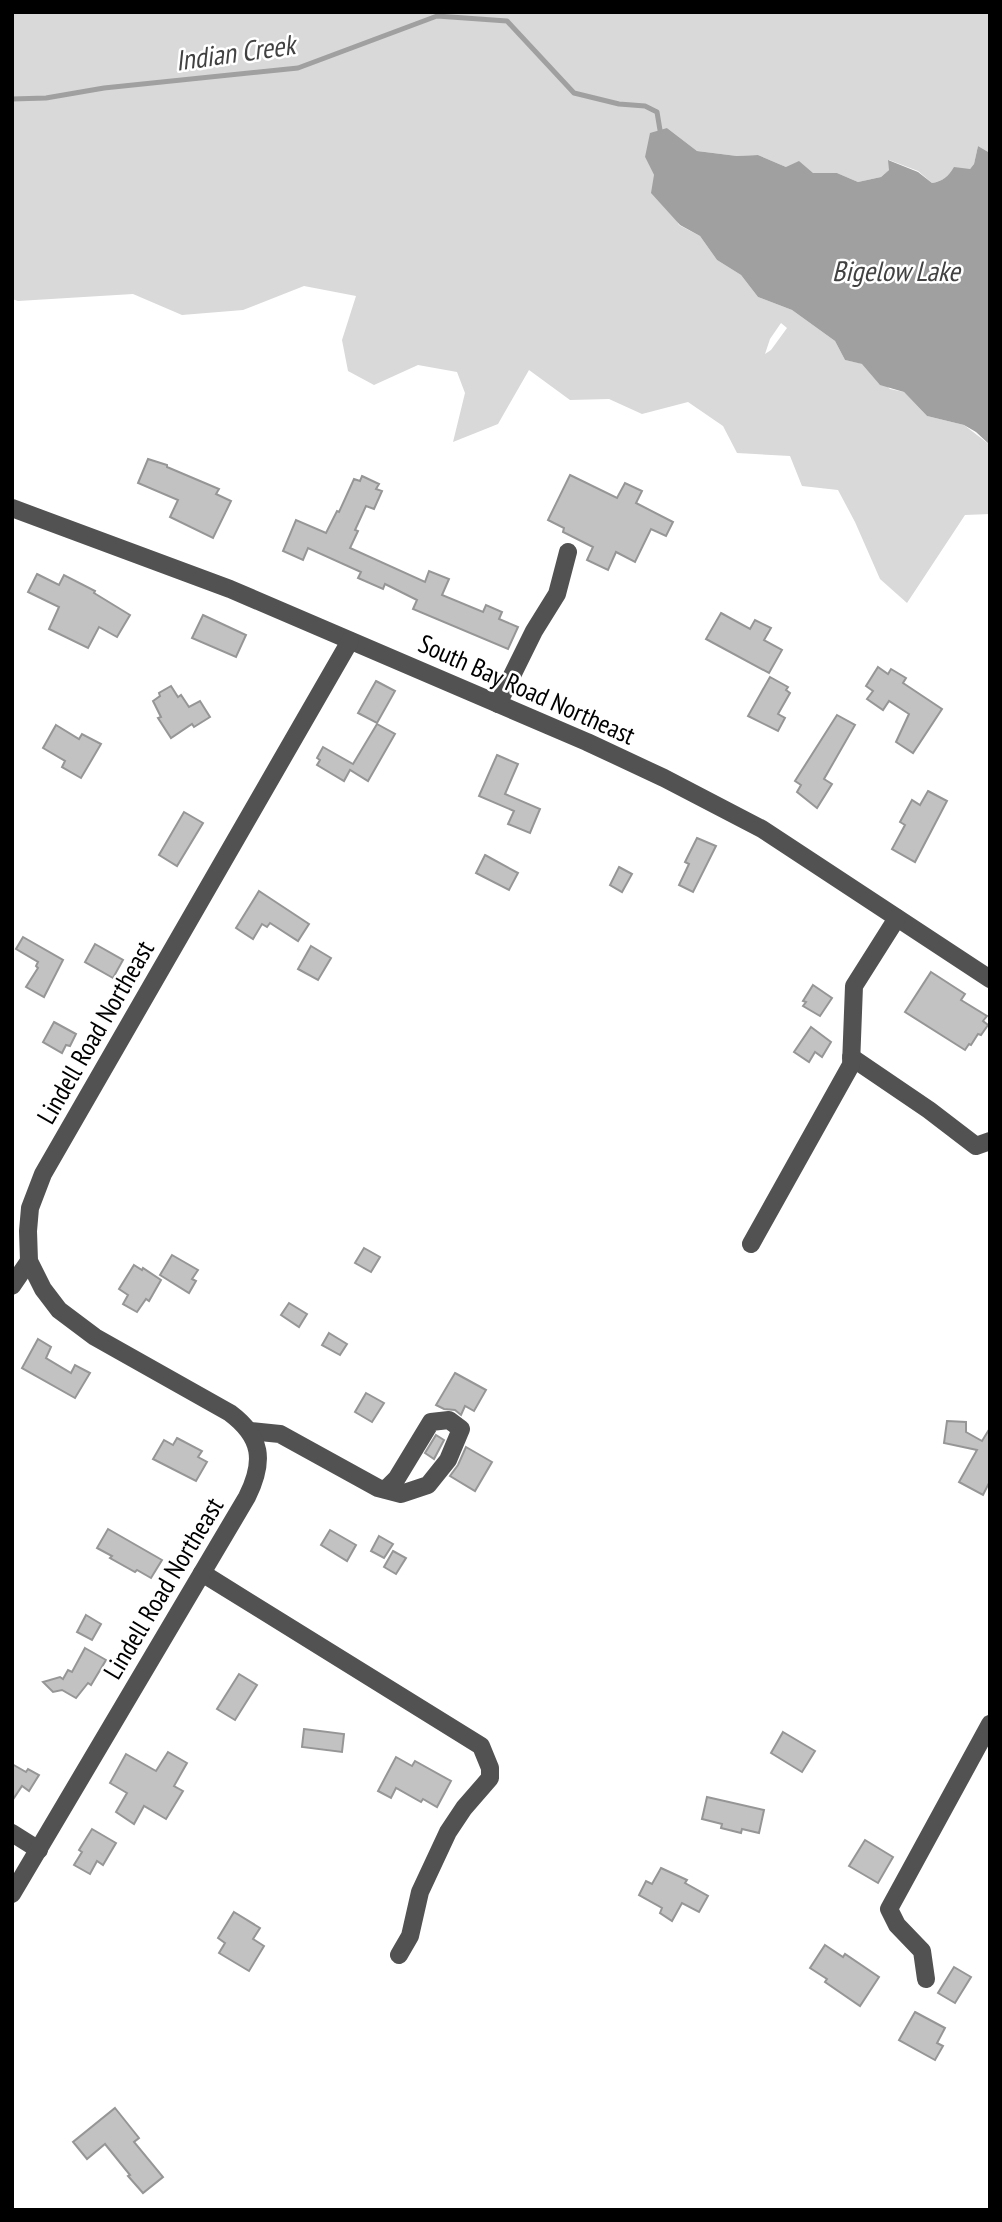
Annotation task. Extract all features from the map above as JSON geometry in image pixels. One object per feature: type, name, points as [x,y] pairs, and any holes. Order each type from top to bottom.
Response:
[{"type":"street","name":"South Bay Road Northeast","points":[[12,508],[229,589],[587,742],[762,829],[990,979]]},
{"type":"street","points":[[498,704],[534,631],[557,594],[568,552]]},
{"type":"street","name":"Lindell Road Northeast","points":[[12,1895],[256,1479],[259,1461],[250,1431],[230,1413],[95,1337],[59,1310],[43,1289],[29,1261],[30,1208],[43,1174],[350,640]]},
{"type":"street","points":[[751,1244],[850,1065],[854,986],[897,918]]},
{"type":"street","points":[[851,1057],[976,1146],[990,1140]]},
{"type":"street","points":[[12,1286],[29,1261]]},
{"type":"street","points":[[250,1431],[279,1434],[378,1488],[401,1494],[428,1485],[448,1460],[461,1429],[449,1420],[431,1422],[397,1478],[386,1490]]},
{"type":"street","points":[[202,1573],[481,1746],[490,1768],[490,1778],[464,1808],[448,1832],[420,1892],[413,1926],[399,1955]]},
{"type":"street","points":[[926,1979],[922,1951],[897,1925],[889,1909],[990,1724]]},
{"type":"street","points":[[12,1833],[38,1850]]},
{"type":"shaded area","points":[[12,12],[990,12],[990,153],[978,146],[974,164],[970,169],[932,183],[918,171],[889,160],[889,170],[881,177],[858,182],[837,173],[813,173],[786,167],[758,155],[737,156],[697,151],[667,128],[645,157],[679,225],[700,236],[717,260],[741,275],[758,297],[792,310],[835,341],[845,360],[863,364],[890,389],[904,392],[927,416],[964,425],[990,445],[990,514],[965,515],[907,603],[880,579],[838,490],[802,486],[790,456],[737,453],[723,426],[688,402],[642,414],[609,399],[570,400],[529,370],[498,424],[453,442],[465,393],[457,372],[418,365],[374,385],[348,371],[342,340],[356,296],[304,286],[243,310],[182,315],[133,294],[18,301],[12,299]],"holes":[[[781,323],[787,328],[771,350],[765,354],[770,339]]]},
{"type":"water","name":"Bigelow Lake","points":[[667,128],[697,151],[737,156],[758,155],[786,167],[799,161],[813,173],[837,173],[858,182],[881,177],[889,170],[888,160],[918,172],[932,183],[945,178],[954,167],[970,169],[974,164],[978,146],[990,153],[990,445],[964,425],[927,416],[904,392],[880,385],[862,364],[845,360],[835,341],[792,310],[758,297],[741,275],[717,260],[700,236],[680,225],[651,193],[654,175],[645,157],[650,133]]},
{"type":"building","points":[[148,459],[219,489],[216,494],[231,501],[213,538],[170,517],[178,500],[138,483]]},
{"type":"building","points":[[570,475],[617,498],[625,483],[642,491],[636,503],[673,522],[666,536],[651,529],[635,562],[616,552],[608,570],[587,560],[593,547],[563,532],[564,528],[548,520]]},
{"type":"building","points":[[362,476],[379,484],[376,489],[382,491],[374,509],[366,506],[350,548],[425,582],[429,571],[449,579],[442,595],[483,612],[486,605],[502,612],[499,619],[518,627],[508,649],[413,609],[417,600],[385,584],[383,589],[358,578],[361,572],[308,548],[303,560],[283,551],[296,520],[326,533],[354,479],[360,481]]},
{"type":"building","points":[[37,574],[59,585],[64,575],[95,591],[94,593],[130,615],[117,637],[99,627],[88,648],[49,629],[59,607],[28,592]]},
{"type":"building","points":[[721,613],[750,629],[755,620],[771,628],[764,640],[782,650],[769,673],[706,639]]},
{"type":"building","points":[[203,615],[246,635],[236,657],[192,638]]},
{"type":"building","points":[[878,667],[888,674],[891,669],[906,678],[903,683],[942,709],[913,753],[896,742],[909,714],[889,701],[883,710],[867,699],[873,691],[866,686]]},
{"type":"building","points":[[770,677],[788,687],[786,690],[790,693],[778,714],[785,718],[778,731],[748,716]]},
{"type":"building","points":[[376,681],[395,691],[377,723],[358,713]]},
{"type":"building","points":[[171,686],[189,707],[200,701],[210,717],[194,727],[192,724],[171,738],[158,718],[161,717],[153,701],[160,696],[159,693]]},
{"type":"building","points":[[837,715],[855,725],[824,779],[832,784],[817,808],[797,792],[801,785],[795,781]]},
{"type":"building","points":[[377,724],[395,734],[368,781],[350,770],[344,781],[317,765],[320,760],[317,758],[323,747],[353,764]]},
{"type":"building","points":[[56,725],[79,739],[82,734],[101,744],[81,778],[62,767],[65,761],[43,748]]},
{"type":"building","points":[[497,755],[518,764],[505,794],[540,809],[530,833],[508,824],[514,811],[479,796]]},
{"type":"building","points":[[928,791],[947,801],[915,862],[892,849],[905,825],[900,822],[912,800],[920,805]]},
{"type":"building","points":[[184,812],[203,823],[177,866],[159,855]]},
{"type":"building","points":[[697,838],[716,846],[693,892],[679,885],[689,864],[685,862]]},
{"type":"building","points":[[485,855],[518,873],[509,890],[476,873]]},
{"type":"building","points":[[619,867],[632,874],[622,892],[610,885]]},
{"type":"building","points":[[259,891],[309,924],[298,941],[270,923],[267,927],[262,924],[253,939],[236,928]]},
{"type":"building","points":[[23,937],[63,960],[44,997],[26,987],[38,968],[38,962],[16,949]]},
{"type":"building","points":[[95,944],[123,960],[113,978],[85,962]]},
{"type":"building","points":[[311,946],[331,958],[318,980],[298,969]]},
{"type":"building","points":[[931,972],[965,994],[961,1000],[987,1016],[983,1021],[988,1025],[965,1050],[905,1012]]},
{"type":"building","points":[[813,985],[832,998],[820,1016],[803,1006],[806,1002],[803,1001]]},
{"type":"building","points":[[54,1022],[76,1034],[70,1046],[66,1045],[62,1053],[43,1042]]},
{"type":"building","points":[[811,1027],[831,1042],[822,1057],[815,1052],[809,1062],[794,1052]]},
{"type":"building","points":[[364,1248],[380,1257],[371,1272],[355,1263]]},
{"type":"building","points":[[172,1255],[198,1270],[192,1279],[196,1281],[189,1293],[160,1275]]},
{"type":"building","points":[[134,1265],[161,1280],[149,1301],[146,1299],[137,1312],[123,1304],[128,1295],[119,1289]]},
{"type":"building","points":[[289,1303],[307,1314],[299,1327],[281,1315]]},
{"type":"building","points":[[329,1333],[347,1344],[340,1355],[322,1345]]},
{"type":"building","points":[[38,1339],[51,1347],[46,1358],[71,1373],[75,1365],[90,1373],[75,1398],[22,1368]]},
{"type":"building","points":[[455,1373],[486,1390],[474,1411],[465,1406],[461,1415],[455,1410],[436,1405]]},
{"type":"building","points":[[366,1393],[384,1403],[372,1422],[355,1412]]},
{"type":"building","points":[[947,1421],[966,1422],[966,1432],[982,1441],[990,1428],[990,1481],[983,1495],[959,1482],[977,1450],[944,1443]]},
{"type":"building","points":[[436,1435],[444,1440],[434,1459],[425,1453]]},
{"type":"building","points":[[177,1438],[202,1451],[198,1457],[207,1462],[196,1481],[153,1459],[164,1440],[173,1445]]},
{"type":"building","points":[[466,1447],[492,1462],[475,1491],[450,1476]]},
{"type":"building","points":[[108,1529],[162,1560],[151,1578],[137,1570],[135,1572],[97,1548]]},
{"type":"building","points":[[330,1530],[356,1545],[347,1561],[321,1545]]},
{"type":"building","points":[[379,1536],[393,1544],[384,1558],[371,1551]]},
{"type":"building","points":[[393,1551],[406,1558],[396,1574],[384,1567]]},
{"type":"building","points":[[86,1615],[101,1624],[92,1640],[77,1632]]},
{"type":"building","points":[[85,1648],[106,1660],[91,1685],[88,1683],[76,1698],[62,1690],[53,1692],[43,1682],[60,1677],[63,1679],[68,1670],[72,1672]]},
{"type":"building","points":[[239,1674],[257,1685],[235,1720],[217,1709]]},
{"type":"building","points":[[304,1729],[344,1734],[342,1752],[302,1747]]},
{"type":"building","points":[[783,1732],[815,1751],[802,1772],[771,1753]]},
{"type":"building","points":[[168,1752],[187,1763],[174,1786],[183,1791],[166,1819],[144,1806],[134,1824],[116,1812],[127,1793],[110,1783],[126,1754],[156,1771]]},
{"type":"building","points":[[396,1757],[412,1766],[415,1761],[451,1781],[437,1807],[423,1799],[421,1802],[396,1788],[391,1798],[378,1791]]},
{"type":"building","points":[[12,1764],[26,1772],[28,1769],[39,1775],[29,1791],[22,1786],[12,1801]]},
{"type":"building","points":[[707,1797],[764,1810],[759,1833],[742,1829],[741,1833],[702,1819]]},
{"type":"building","points":[[92,1829],[116,1843],[103,1865],[97,1861],[90,1874],[74,1865],[82,1852],[79,1850]]},
{"type":"building","points":[[865,1840],[893,1857],[878,1883],[849,1866]]},
{"type":"building","points":[[661,1868],[687,1880],[685,1883],[708,1896],[699,1912],[682,1903],[672,1921],[660,1913],[662,1908],[639,1895],[646,1881],[652,1884]]},
{"type":"building","points":[[234,1912],[260,1928],[253,1939],[264,1946],[249,1971],[219,1953],[225,1943],[218,1938]]},
{"type":"building","points":[[825,1945],[843,1957],[845,1954],[879,1977],[860,2006],[810,1968]]},
{"type":"building","points":[[954,1967],[971,1977],[955,2003],[938,1993]]},
{"type":"building","points":[[915,2012],[945,2028],[937,2043],[943,2046],[935,2060],[899,2040]]},
{"type":"building","points":[[115,2108],[139,2138],[134,2142],[163,2177],[143,2193],[105,2144],[87,2159],[73,2142]]},
{"type":"waterway","name":"Indian Creek","points":[[12,99],[46,98],[104,88],[298,68],[437,16],[507,21],[574,93],[619,104],[645,106],[657,112],[660,130]]}]
